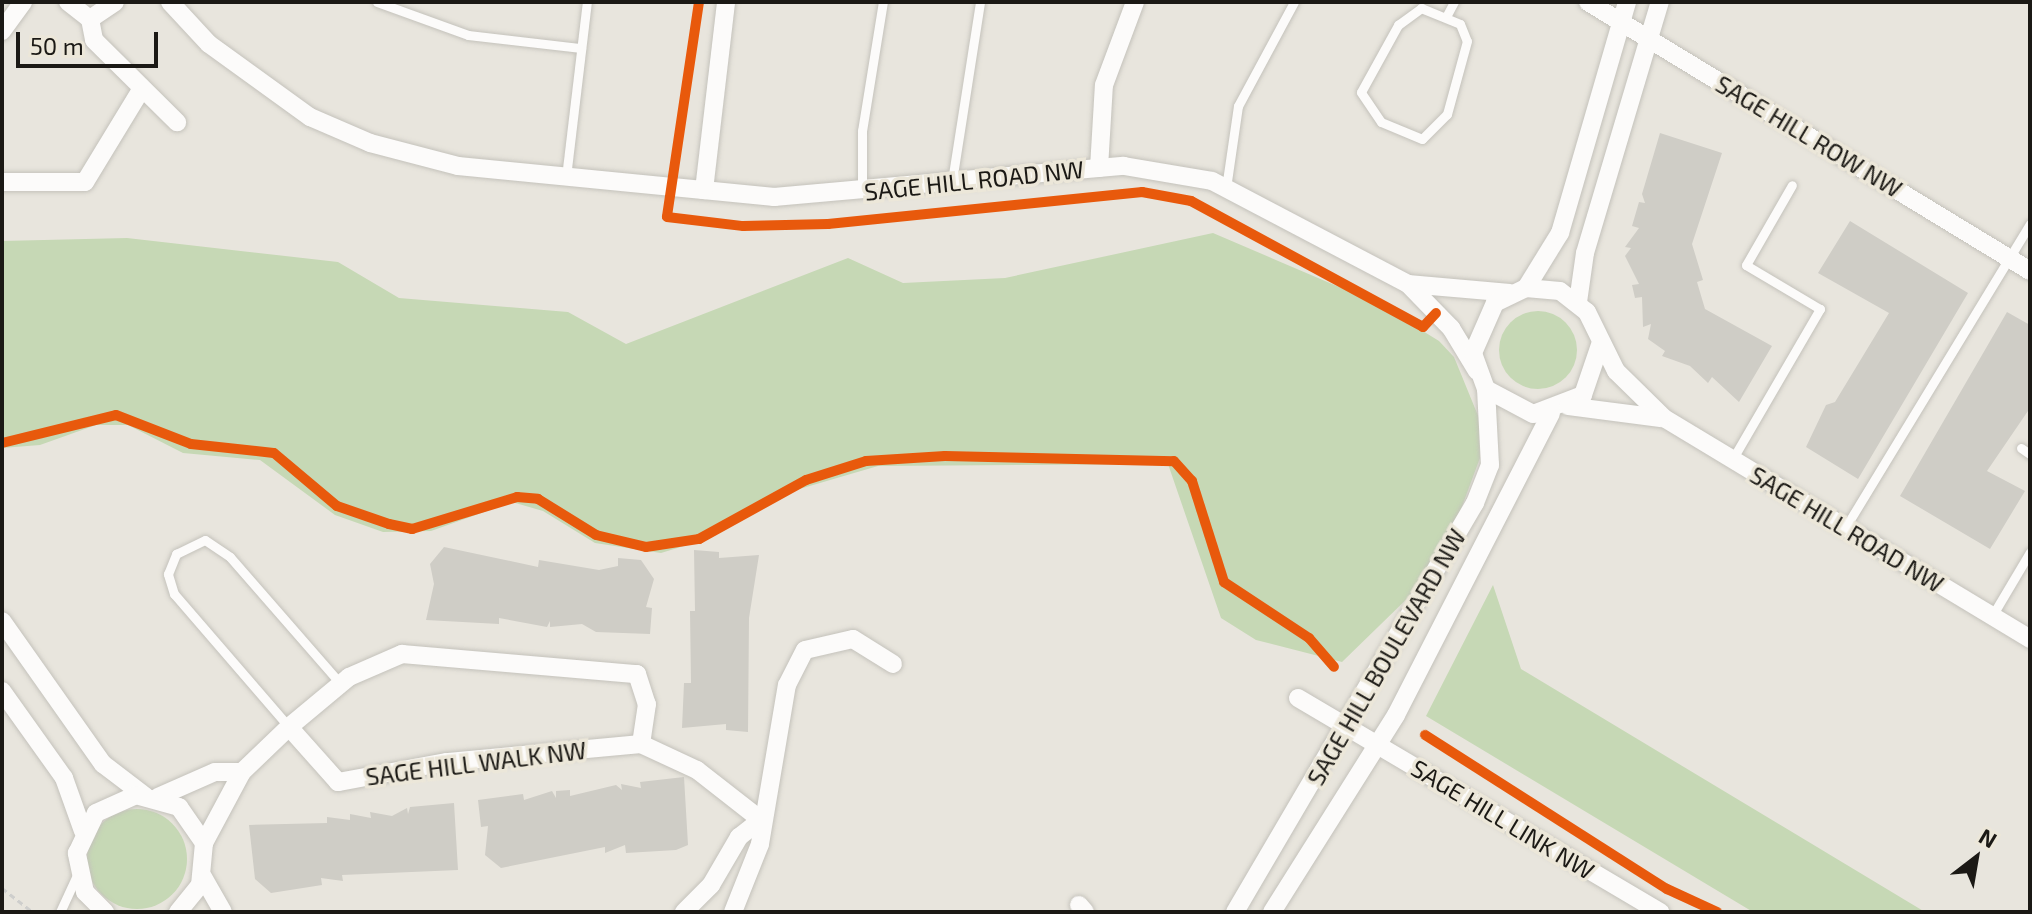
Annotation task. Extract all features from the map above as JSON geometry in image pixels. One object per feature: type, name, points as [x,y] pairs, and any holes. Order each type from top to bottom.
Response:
[{"type":"street","points":[[2,31],[23,2]]},
{"type":"street","points":[[68,2],[90,19],[94,40],[141,90],[177,122]]},
{"type":"street","points":[[90,19],[115,2]]},
{"type":"street","name":"SAGE HILL ROAD NW","points":[[170,2],[243,72],[338,130],[413,157],[566,181],[774,197],[1099,168],[1160,169],[1226,188],[1408,284],[1451,328],[1477,371]]},
{"type":"street","points":[[704,190],[726,2]]},
{"type":"street","points":[[1099,168],[1104,85],[1135,2]]},
{"type":"street","name":"SAGE HILL ROW NW","points":[[1588,2],[2030,271]]},
{"type":"street","points":[[1627,2],[1560,233],[1518,290],[1483,317],[1477,371],[1486,389],[1515,410],[1560,409],[1593,380],[1600,345],[1578,302],[1646,37],[1660,2]]},
{"type":"street","points":[[2,182],[85,182],[141,90]]},
{"type":"street","name":"SAGE HILL ROAD NW","points":[[1408,284],[1518,290]]},
{"type":"street","points":[[1518,290],[1578,302]]},
{"type":"street","name":"SAGE HILL ROAD NW","points":[[1600,345],[1664,418],[2030,639]]},
{"type":"street","name":"SAGE HILL BOULEVARD NW","points":[[1235,912],[1346,726],[1480,490],[1490,465],[1486,389]]},
{"type":"street","name":"SAGE HILL ROAD NW","points":[[1560,409],[1664,418]]},
{"type":"street","name":"SAGE HILL BOULEVARD NW","points":[[1272,912],[1379,746],[1560,409]]},
{"type":"street","points":[[2,621],[103,764],[187,815],[204,843]]},
{"type":"street","points":[[733,912],[760,844],[761,820],[787,685],[805,650],[853,639],[893,664]]},
{"type":"street","points":[[223,912],[203,877],[204,843],[242,772],[340,683],[402,654],[637,674],[647,704],[641,744],[697,770],[761,820]]},
{"type":"street","points":[[2,691],[64,778],[83,831],[78,873],[105,912]]},
{"type":"street","name":"SAGE HILL LINK NW","points":[[1298,698],[1660,912]]},
{"type":"street","name":"SAGE HILL WALK NW","points":[[289,727],[338,782],[446,762],[641,744]]},
{"type":"street","points":[[83,831],[114,800],[152,796],[215,772],[242,772]]},
{"type":"street","points":[[684,912],[711,885],[739,837],[761,820]]},
{"type":"street","points":[[178,912],[203,877]]},
{"type":"lane","points":[[377,2],[468,35],[581,48]]},
{"type":"lane","points":[[566,181],[587,2]]},
{"type":"lane","points":[[862,190],[862,131],[883,2]]},
{"type":"lane","points":[[952,181],[980,2]]},
{"type":"lane","points":[[1226,188],[1238,106],[1294,2]]},
{"type":"lane","points":[[1447,15],[1454,2]]},
{"type":"lane","points":[[1421,8],[1447,15],[1467,41],[1462,75],[1447,114],[1422,139],[1381,122],[1361,92],[1408,15],[1421,8]]},
{"type":"lane","points":[[1732,460],[1820,309],[1746,265],[1792,185]]},
{"type":"lane","points":[[1845,528],[2030,224]]},
{"type":"lane","points":[[289,727],[174,594],[168,574],[176,554],[205,540],[230,557],[340,683]]},
{"type":"lane","points":[[1992,616],[2030,552]]},
{"type":"lane","points":[[60,912],[78,873]]},
{"type":"path","points":[[2,888],[33,912]]},
{"type":"green space","points":[[1213,233],[1379,304],[1439,341],[1454,357],[1479,418],[1480,458],[1457,520],[1416,590],[1342,662],[1256,640],[1221,618],[1168,464],[878,466],[796,490],[710,538],[661,553],[595,543],[543,511],[512,502],[431,531],[383,532],[335,515],[260,460],[183,453],[128,425],[96,425],[40,445],[2,448],[2,241],[127,238],[338,262],[399,298],[568,312],[626,344],[848,258],[903,283],[1005,278]]},
{"type":"green space","points":[[1530,311],[1546,311],[1560,317],[1571,328],[1577,350],[1571,372],[1560,383],[1546,389],[1530,389],[1516,383],[1505,372],[1499,358],[1499,342],[1505,328],[1516,317]]},
{"type":"green space","points":[[1493,585],[1521,669],[1925,912],[1753,912],[1426,716]]},
{"type":"green space","points":[[137,809],[165,817],[179,831],[187,859],[179,887],[165,901],[137,909],[109,901],[95,887],[87,859],[95,831],[109,817]]},
{"type":"building","points":[[1660,133],[1722,153],[1692,244],[1703,280],[1697,282],[1705,309],[1772,346],[1739,402],[1712,377],[1708,383],[1690,366],[1662,356],[1665,351],[1648,339],[1651,324],[1643,327],[1642,297],[1635,298],[1632,285],[1639,284],[1625,256],[1631,248],[1625,247],[1639,228],[1632,226],[1639,202],[1645,203],[1642,194]]},
{"type":"building","points":[[1850,221],[1968,293],[1858,479],[1806,447],[1826,405],[1835,402],[1889,313],[1818,273]]},
{"type":"building","points":[[2007,312],[2030,325],[2030,408],[1987,471],[2025,491],[1990,549],[1900,496]]},
{"type":"building","points":[[444,547],[538,567],[539,560],[599,570],[618,566],[618,558],[641,560],[654,579],[646,607],[652,608],[650,634],[596,632],[582,624],[550,627],[550,621],[547,627],[499,618],[499,624],[426,620],[434,584],[430,564]]},
{"type":"building","points":[[694,550],[719,552],[719,558],[759,555],[749,618],[748,732],[726,730],[726,724],[682,728],[684,683],[691,683],[690,611],[695,611]]},
{"type":"building","points":[[684,777],[688,845],[676,850],[626,853],[625,845],[605,853],[605,847],[501,868],[485,855],[488,826],[481,827],[478,800],[523,794],[524,800],[552,791],[556,798],[556,791],[570,790],[570,796],[616,785],[622,790],[621,784],[641,788],[640,782]]},
{"type":"building","points":[[454,803],[458,870],[342,875],[343,881],[321,878],[322,885],[271,893],[255,879],[249,825],[327,823],[327,817],[350,820],[350,814],[371,818],[370,812],[392,816],[407,808],[408,814],[410,807]]},
{"type":"cycle path","points":[[699,2],[667,217],[743,226],[828,224],[1142,192],[1191,201],[1423,327],[1436,313]]},
{"type":"cycle path","points":[[2,443],[116,415],[191,444],[274,453],[337,506],[389,524],[412,529],[517,497],[538,499],[596,535],[646,547],[699,539],[806,480],[866,461],[945,456],[1174,461],[1192,481],[1224,582],[1309,638],[1334,667]]},
{"type":"cycle path","points":[[1425,735],[1667,889],[1717,912]]}]
